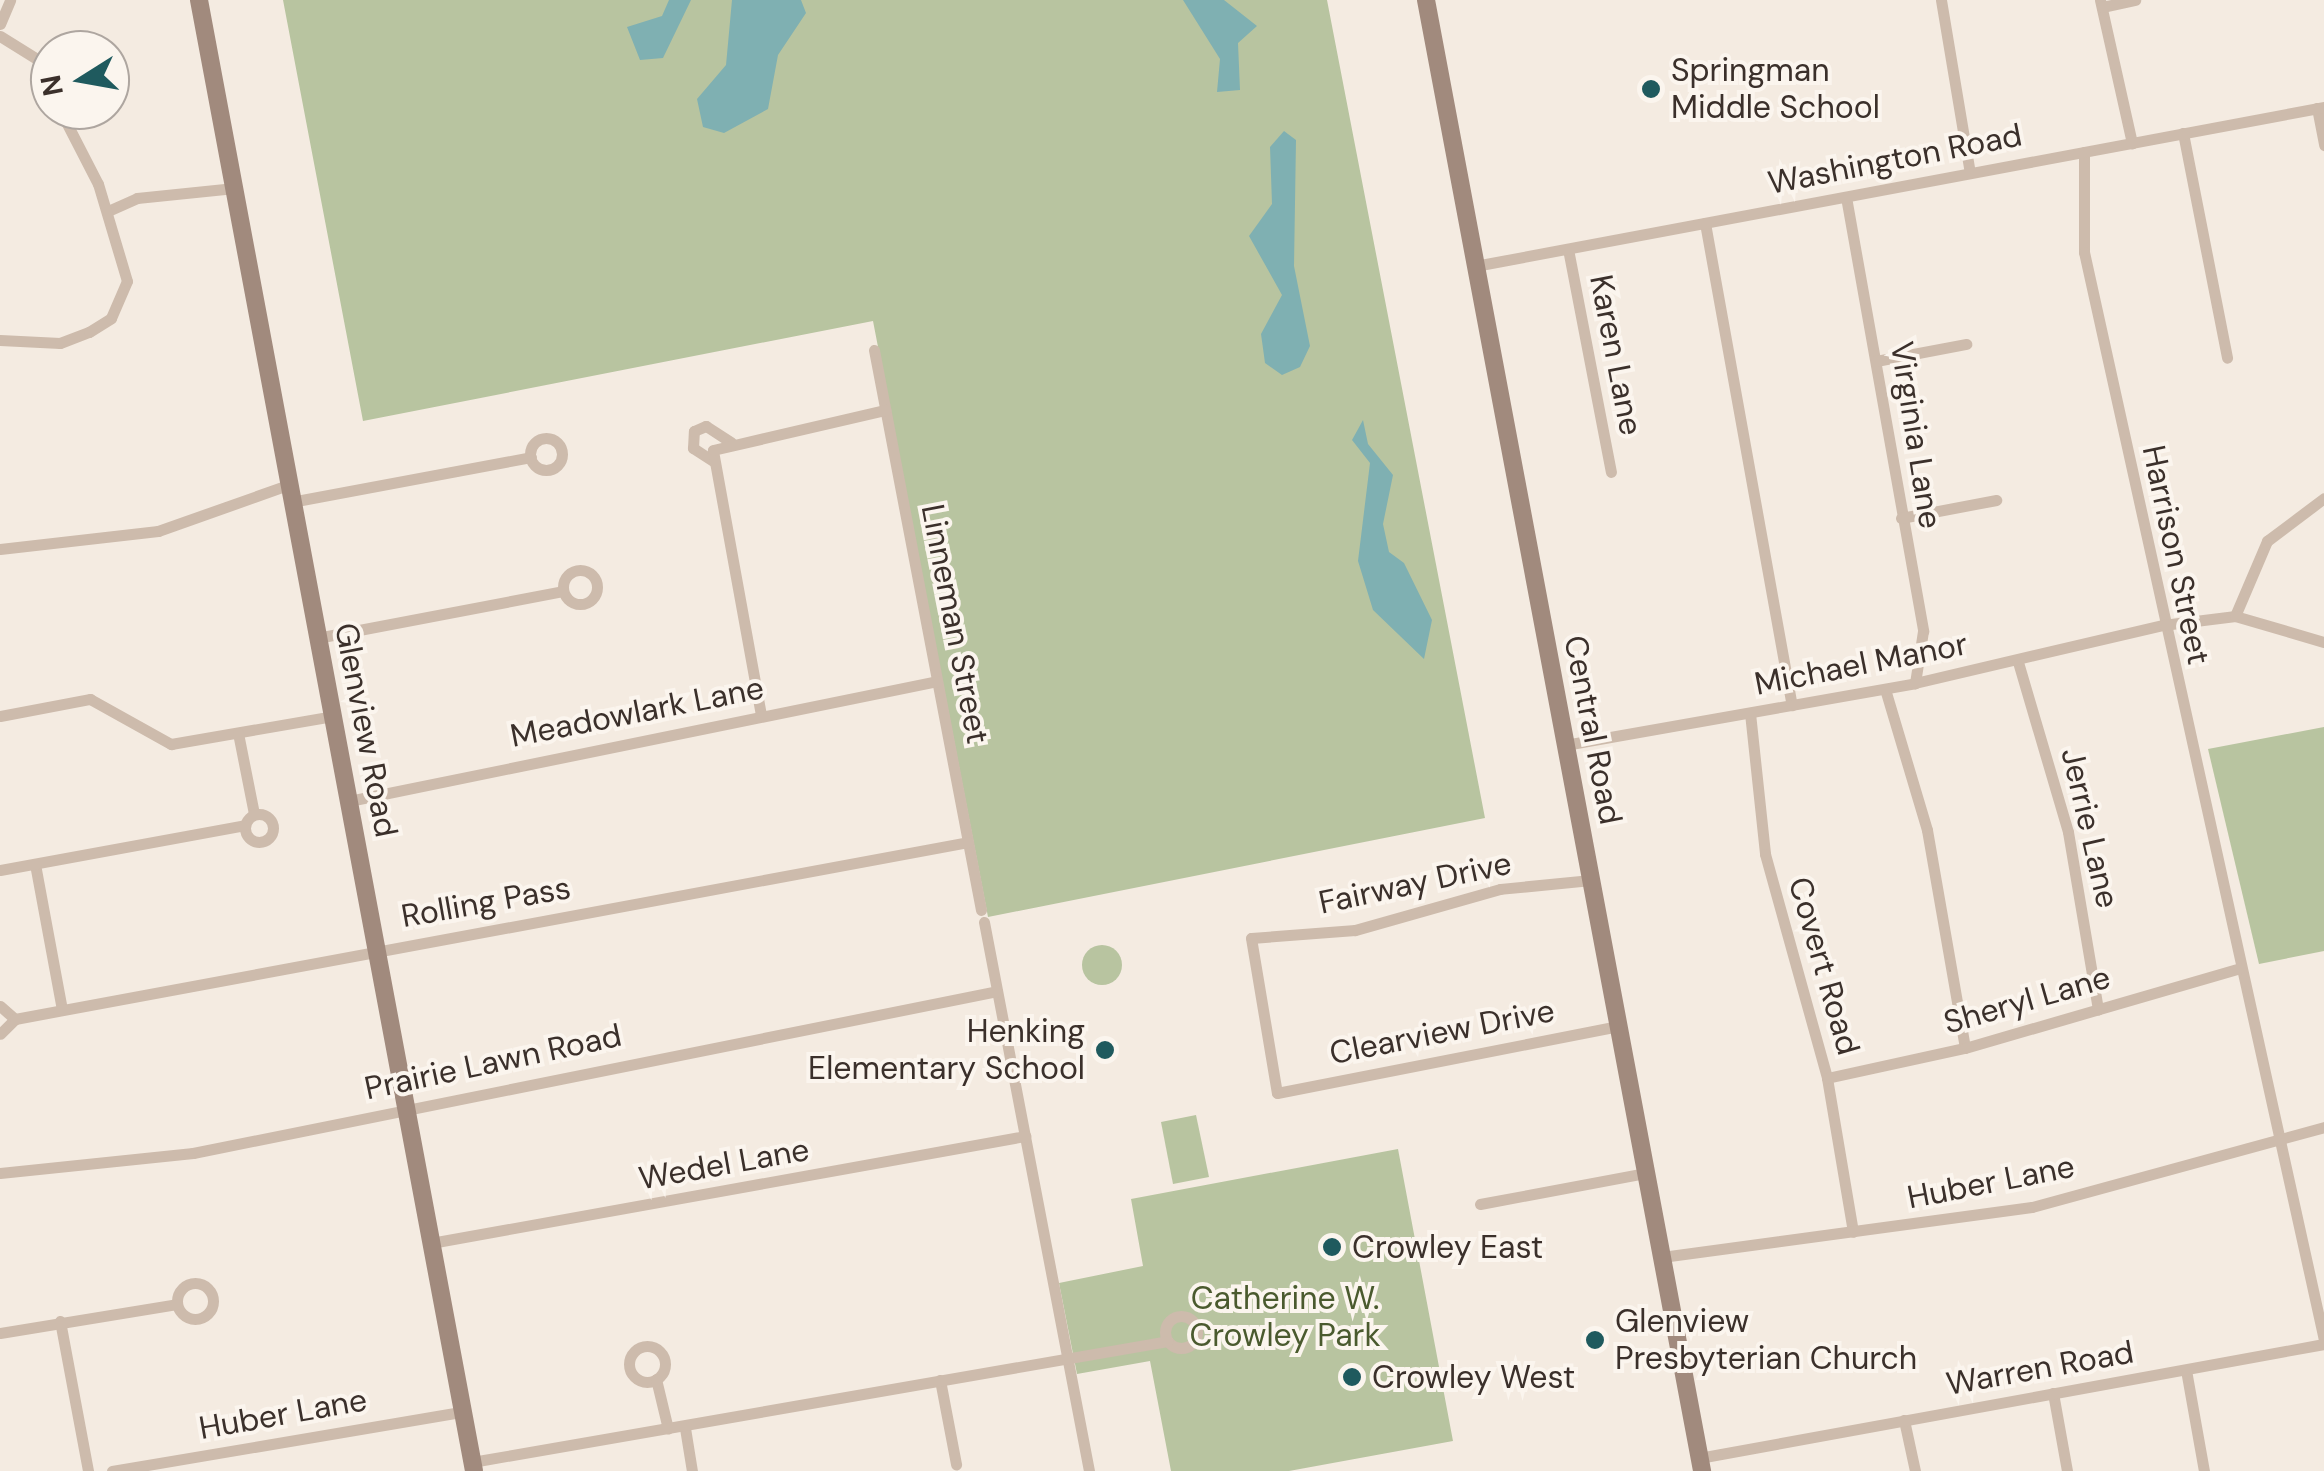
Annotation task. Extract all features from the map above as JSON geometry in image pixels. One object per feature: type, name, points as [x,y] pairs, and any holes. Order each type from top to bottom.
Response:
[{"type":"main road","name":"Glenview Road","points":[[199,0],[473,1466]]},
{"type":"main road","name":"Central Road","points":[[1426,0],[1701,1464]]},
{"type":"street","points":[[0,24],[10,0]]},
{"type":"street","points":[[1941,0],[1970,173]]},
{"type":"street","points":[[2132,143],[2101,3],[2136,0]]},
{"type":"street","points":[[0,36],[30,54]]},
{"type":"street","points":[[2320,108],[2324,145]]},
{"type":"street","name":"Washington Road","points":[[1475,266],[2320,108]]},
{"type":"street","points":[[0,340],[60,343],[111,318],[128,282],[108,211],[70,130]]},
{"type":"street","points":[[2183,134],[2227,358]]},
{"type":"street","name":"Harrison Street","points":[[2084,152],[2084,252],[2324,1342]]},
{"type":"street","points":[[108,211],[137,198],[234,188]]},
{"type":"street","name":"Virginia Lane","points":[[1846,197],[1923,631],[1915,683]]},
{"type":"street","points":[[1705,223],[1792,705]]},
{"type":"street","name":"Karen Lane","points":[[1568,249],[1611,472]]},
{"type":"street","points":[[1876,360],[1966,344]]},
{"type":"street","name":"Linneman Street","points":[[874,350],[1089,1471]]},
{"type":"street","points":[[712,461],[726,442],[886,410]]},
{"type":"street","points":[[726,442],[706,426],[694,431],[693,448],[712,461],[761,715]]},
{"type":"street","points":[[0,549],[158,531],[290,494],[531,458]]},
{"type":"street","points":[[2324,498],[2267,541],[2235,616],[2324,642]]},
{"type":"street","points":[[1901,518],[1996,500]]},
{"type":"street","points":[[318,638],[563,592]]},
{"type":"street","name":"Michael Manor","points":[[1566,745],[1885,689],[2018,662],[2164,625],[2235,616]]},
{"type":"street","name":"Jerrie Lane","points":[[2018,662],[2068,832],[2098,1009]]},
{"type":"street","name":"Meadowlark Lane","points":[[349,801],[938,681]]},
{"type":"street","points":[[1885,689],[1927,830],[1965,1048]]},
{"type":"street","points":[[0,716],[90,699],[170,744],[332,716]]},
{"type":"street","name":"Covert Road","points":[[1750,714],[1777,914],[1827,1078],[1853,1232]]},
{"type":"street","points":[[0,870],[250,820],[238,734]]},
{"type":"street","name":"Rolling Pass","points":[[14,1019],[968,842]]},
{"type":"street","points":[[35,864],[62,1009]]},
{"type":"street","name":"Fairway Drive","points":[[1278,1093],[1251,938],[1356,930],[1500,888],[1591,880]]},
{"type":"street","name":"Sheryl Lane","points":[[1827,1078],[1965,1048],[2240,968]]},
{"type":"street","name":"Prairie Lawn Road","points":[[0,1173],[88,1158],[147,1160],[997,991]]},
{"type":"street","points":[[0,1006],[14,1019],[0,1034]]},
{"type":"street","name":"Clearview Drive","points":[[1278,1093],[1618,1026]]},
{"type":"street","name":"Huber Lane","points":[[1662,1257],[2032,1207],[2324,1127]]},
{"type":"street","name":"Wedel Lane","points":[[432,1243],[1025,1136]]},
{"type":"street","points":[[1480,1204],[1646,1173]]},
{"type":"street","points":[[0,1333],[177,1304]]},
{"type":"street","points":[[60,1321],[88,1471]]},
{"type":"street","points":[[473,1466],[1168,1341]]},
{"type":"street","name":"Warren Road","points":[[1701,1464],[1904,1420],[2324,1342]]},
{"type":"street","points":[[2186,1370],[2204,1471]]},
{"type":"street","points":[[656,1379],[668,1429]]},
{"type":"street","points":[[940,1380],[956,1464]]},
{"type":"street","points":[[2053,1393],[2066,1471]]},
{"type":"street","name":"Huber Lane","points":[[112,1471],[462,1412]]},
{"type":"street","points":[[1904,1420],[1915,1471]]},
{"type":"street","points":[[685,1428],[692,1471]]},
{"type":"green space","points":[[283,0],[1327,0],[1485,818],[988,917],[873,321],[363,421]]},
{"type":"green space","points":[[2324,727],[2324,951],[2259,964],[2208,749]]},
{"type":"green space","points":[[1102,945],[1116,951],[1122,965],[1116,979],[1102,985],[1088,979],[1082,965],[1088,951]]},
{"type":"green space","points":[[1196,1115],[1209,1177],[1173,1184],[1161,1122]]},
{"type":"green space","name":"Catherine W. Crowley Park","points":[[1398,1149],[1453,1441],[1289,1471],[1171,1471],[1150,1361],[1077,1374],[1059,1283],[1143,1266],[1131,1199]]},
{"type":"water","points":[[669,0],[691,0],[663,58],[640,60],[627,27],[662,16]]},
{"type":"water","points":[[732,0],[801,0],[806,13],[778,55],[768,109],[724,133],[703,127],[697,99],[726,65]]},
{"type":"water","points":[[1183,0],[1224,0],[1257,26],[1238,43],[1240,90],[1217,92],[1220,59]]},
{"type":"water","points":[[1284,131],[1296,140],[1294,266],[1310,346],[1300,367],[1282,375],[1265,363],[1261,334],[1282,295],[1249,236],[1272,204],[1270,147]]},
{"type":"water","points":[[1363,420],[1368,444],[1393,475],[1383,524],[1389,552],[1404,563],[1432,620],[1424,659],[1373,610],[1358,561],[1370,463],[1352,440]]},
{"type":"place","name":"Springman Middle School","points":[[1651,89]]},
{"type":"place","name":"Henking Elementary School","points":[[1105,1050]]},
{"type":"place","name":"Crowley East","points":[[1332,1247]]},
{"type":"place","name":"Glenview Presbyterian Church","points":[[1595,1340]]},
{"type":"place","name":"Crowley West","points":[[1352,1377]]}]
